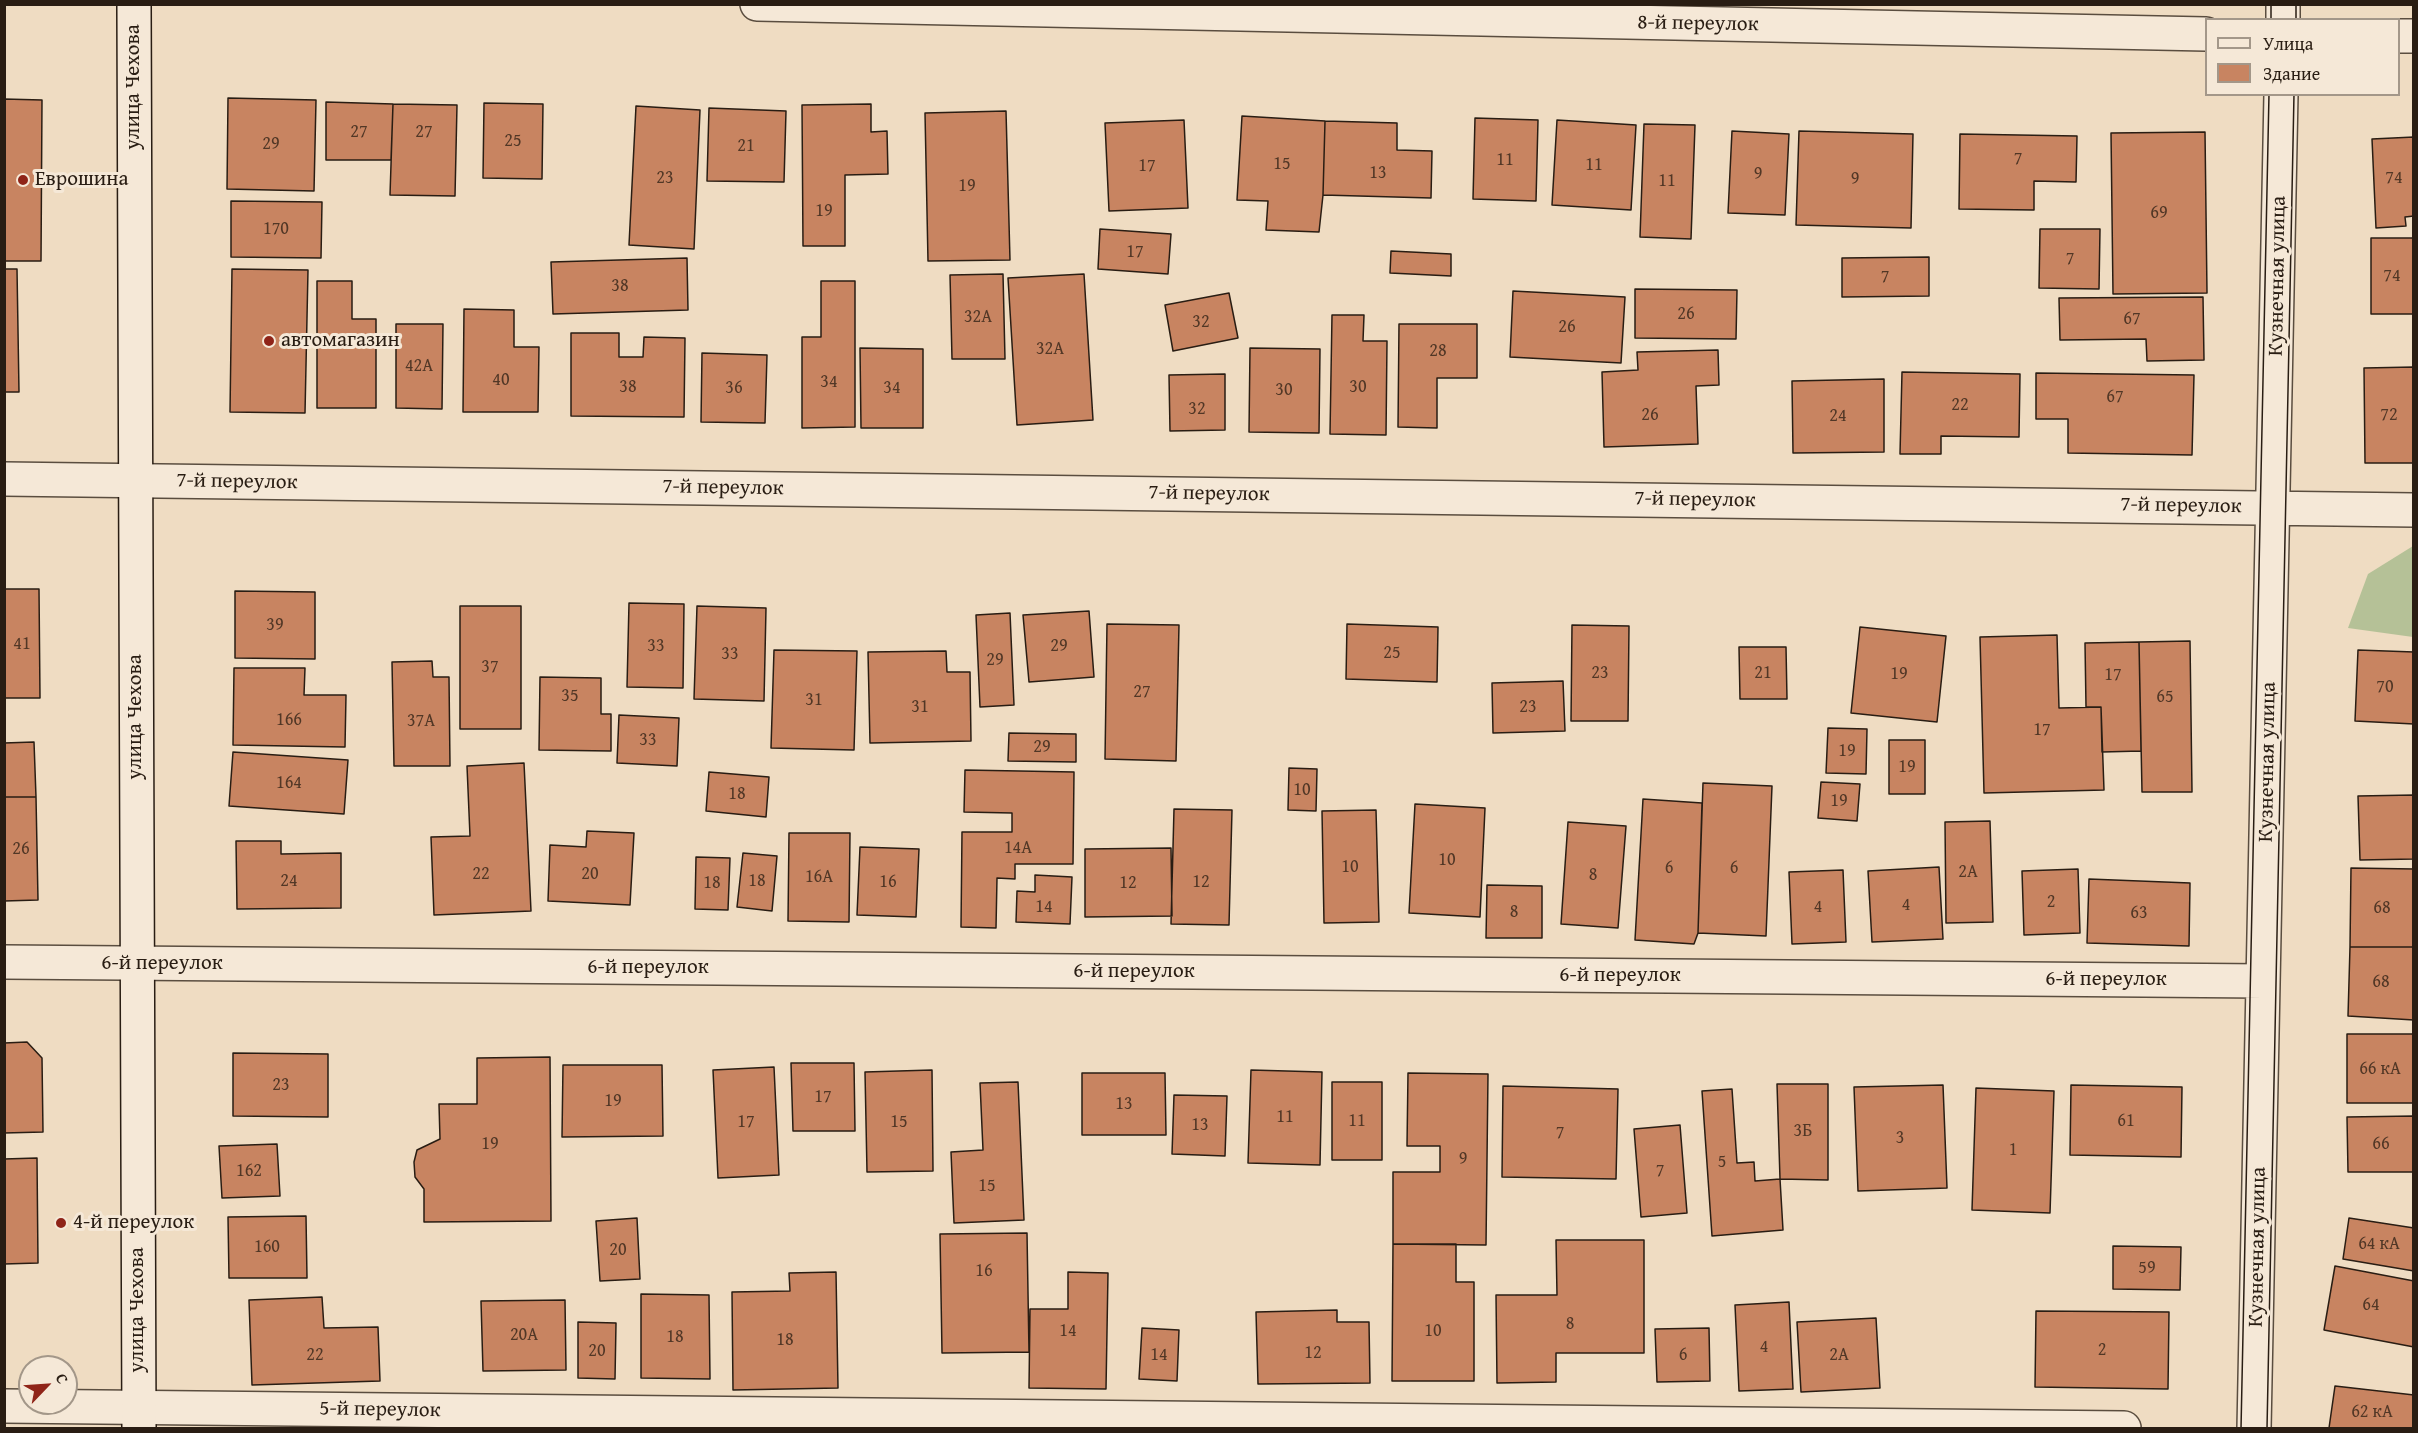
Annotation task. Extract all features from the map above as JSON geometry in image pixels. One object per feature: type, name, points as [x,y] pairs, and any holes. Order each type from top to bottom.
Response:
[{"type":"street","name":"улица Чехова","points":[[134,4],[139,1418]]},
{"type":"street","name":"8-й переулок","points":[[758,4],[2205,34]]},
{"type":"street","name":"Кузнечная улица","points":[[2254,1428],[2281,96]]},
{"type":"street","name":"7-й переулок","points":[[4,479],[2414,510]]},
{"type":"street","name":"6-й переулок","points":[[4,962],[2264,981]]},
{"type":"street","name":"5-й переулок","points":[[4,1406],[139,1418],[2124,1428]]},
{"type":"green space","points":[[2413,546],[2413,637],[2348,628],[2368,574]]},
{"type":"building","points":[[228,98],[316,100],[314,191],[227,189]]},
{"type":"building","name":"Еврошина","points":[[4,99],[42,100],[41,261],[4,261]]},
{"type":"building","points":[[326,102],[393,104],[391,160],[326,160]]},
{"type":"building","points":[[484,103],[543,104],[542,179],[483,178]]},
{"type":"building","points":[[393,104],[457,105],[455,196],[390,195]]},
{"type":"building","points":[[871,104],[871,132],[887,131],[888,174],[845,175],[845,246],[803,246],[802,105]]},
{"type":"building","points":[[636,106],[700,110],[694,249],[629,245]]},
{"type":"building","points":[[709,108],[786,111],[784,182],[707,181]]},
{"type":"building","points":[[1006,111],[1010,260],[928,261],[925,113]]},
{"type":"building","points":[[1242,116],[1325,121],[1323,195],[1319,232],[1266,230],[1268,201],[1237,200]]},
{"type":"building","points":[[1475,118],[1538,120],[1536,201],[1473,199]]},
{"type":"building","points":[[1184,120],[1188,208],[1109,211],[1105,123]]},
{"type":"building","points":[[1557,120],[1636,125],[1631,210],[1552,205]]},
{"type":"building","points":[[1325,121],[1397,123],[1397,150],[1432,151],[1431,198],[1323,195]]},
{"type":"building","points":[[1644,124],[1695,125],[1691,239],[1640,237]]},
{"type":"building","points":[[1732,131],[1789,134],[1785,215],[1728,213]]},
{"type":"building","points":[[1799,131],[1913,134],[1911,228],[1796,225]]},
{"type":"building","points":[[2205,132],[2207,293],[2113,294],[2111,133]]},
{"type":"building","points":[[1960,134],[2077,136],[2076,182],[2034,181],[2034,210],[1959,209]]},
{"type":"building","points":[[2414,137],[2414,216],[2405,217],[2406,226],[2376,228],[2372,139]]},
{"type":"building","points":[[231,201],[322,202],[321,258],[231,257]]},
{"type":"building","points":[[1100,229],[1171,234],[1168,274],[1098,269]]},
{"type":"building","points":[[2040,229],[2100,229],[2099,289],[2039,288]]},
{"type":"building","points":[[2371,238],[2414,238],[2414,314],[2371,314]]},
{"type":"building","points":[[1391,251],[1451,254],[1451,276],[1390,273]]},
{"type":"building","points":[[1929,257],[1929,296],[1842,297],[1842,258]]},
{"type":"building","points":[[687,258],[688,310],[553,314],[551,262]]},
{"type":"building","points":[[4,269],[17,269],[19,392],[4,392]]},
{"type":"building","name":"автомагазин","points":[[232,269],[308,270],[305,413],[230,412]]},
{"type":"building","points":[[1003,274],[1005,359],[952,359],[950,275]]},
{"type":"building","points":[[1084,274],[1093,420],[1017,425],[1008,278]]},
{"type":"building","points":[[317,281],[352,281],[352,319],[376,319],[376,408],[317,408]]},
{"type":"building","points":[[821,281],[855,281],[855,427],[802,428],[802,337],[821,337]]},
{"type":"building","points":[[1635,289],[1737,290],[1736,339],[1635,338]]},
{"type":"building","points":[[1513,291],[1625,297],[1621,363],[1510,357]]},
{"type":"building","points":[[1229,293],[1238,338],[1173,351],[1165,305]]},
{"type":"building","points":[[2203,297],[2204,360],[2147,361],[2146,339],[2060,340],[2059,298]]},
{"type":"building","points":[[464,309],[514,310],[514,347],[539,347],[538,412],[463,412]]},
{"type":"building","points":[[1332,315],[1364,315],[1363,341],[1387,341],[1386,435],[1330,434]]},
{"type":"building","points":[[396,324],[443,324],[442,409],[396,408]]},
{"type":"building","points":[[1399,324],[1477,324],[1477,378],[1437,378],[1437,428],[1398,427]]},
{"type":"building","points":[[571,333],[619,333],[619,357],[643,357],[644,337],[685,338],[684,417],[571,416]]},
{"type":"building","points":[[860,348],[923,349],[923,428],[861,428]]},
{"type":"building","points":[[1250,348],[1320,349],[1319,433],[1249,432]]},
{"type":"building","points":[[1718,350],[1719,385],[1696,386],[1698,444],[1604,447],[1602,372],[1638,370],[1637,352]]},
{"type":"building","points":[[702,353],[767,355],[765,423],[701,422]]},
{"type":"building","points":[[2414,367],[2414,463],[2365,463],[2364,368]]},
{"type":"building","points":[[1902,372],[2020,374],[2019,437],[1941,436],[1941,454],[1900,454]]},
{"type":"building","points":[[2036,373],[2194,375],[2192,455],[2068,453],[2068,419],[2036,419]]},
{"type":"building","points":[[1225,374],[1225,430],[1170,431],[1169,375]]},
{"type":"building","points":[[1884,379],[1884,452],[1793,453],[1792,381]]},
{"type":"building","points":[[4,589],[39,589],[40,698],[4,698]]},
{"type":"building","points":[[235,591],[315,592],[315,659],[235,658]]},
{"type":"building","points":[[629,603],[684,604],[683,688],[627,687]]},
{"type":"building","points":[[460,606],[521,606],[521,729],[460,729]]},
{"type":"building","points":[[697,606],[766,608],[764,701],[694,699]]},
{"type":"building","points":[[1089,611],[1094,677],[1029,682],[1023,615]]},
{"type":"building","points":[[1010,613],[1014,705],[980,707],[976,615]]},
{"type":"building","points":[[1107,624],[1179,625],[1176,761],[1105,759]]},
{"type":"building","points":[[1347,624],[1438,627],[1437,682],[1346,679]]},
{"type":"building","points":[[1572,625],[1629,626],[1628,721],[1571,721]]},
{"type":"building","points":[[1860,627],[1946,636],[1937,722],[1851,713]]},
{"type":"building","points":[[2057,635],[2059,708],[2101,707],[2104,790],[1984,793],[1980,637]]},
{"type":"building","points":[[2190,641],[2192,792],[2142,792],[2139,642]]},
{"type":"building","points":[[2139,642],[2141,751],[2102,752],[2101,707],[2086,707],[2085,643]]},
{"type":"building","points":[[1739,647],[1786,647],[1787,699],[1740,699]]},
{"type":"building","points":[[774,650],[857,651],[854,750],[771,748]]},
{"type":"building","points":[[2358,650],[2414,652],[2414,724],[2355,721]]},
{"type":"building","points":[[946,651],[947,672],[970,672],[971,741],[870,743],[868,652]]},
{"type":"building","points":[[432,661],[433,677],[449,677],[450,766],[394,766],[392,662]]},
{"type":"building","points":[[234,668],[305,668],[304,695],[346,695],[345,747],[233,745]]},
{"type":"building","points":[[540,677],[601,678],[601,714],[611,714],[611,751],[539,750]]},
{"type":"building","points":[[1563,681],[1565,731],[1493,733],[1492,683]]},
{"type":"building","points":[[619,715],[679,718],[677,766],[617,763]]},
{"type":"building","points":[[1828,728],[1867,729],[1866,774],[1826,773]]},
{"type":"building","points":[[1009,733],[1076,734],[1076,762],[1008,761]]},
{"type":"building","points":[[1889,740],[1925,740],[1925,794],[1889,794]]},
{"type":"building","points":[[34,742],[36,797],[4,797],[4,743]]},
{"type":"building","points":[[233,752],[348,760],[344,814],[229,806]]},
{"type":"building","points":[[524,763],[531,911],[434,915],[431,837],[470,836],[467,766]]},
{"type":"building","points":[[1289,768],[1317,769],[1316,811],[1288,810]]},
{"type":"building","points":[[965,770],[1074,772],[1073,864],[1015,864],[1015,879],[997,878],[996,928],[961,927],[962,832],[1012,832],[1012,813],[964,812]]},
{"type":"building","points":[[709,772],[769,777],[766,817],[706,811]]},
{"type":"building","points":[[1821,782],[1860,784],[1857,821],[1818,818]]},
{"type":"building","points":[[1703,783],[1772,786],[1766,936],[1698,933]]},
{"type":"building","points":[[2414,795],[2414,859],[2360,860],[2358,796]]},
{"type":"building","points":[[4,797],[36,797],[38,900],[4,901]]},
{"type":"building","points":[[1643,799],[1702,803],[1698,933],[1694,944],[1635,940]]},
{"type":"building","points":[[1415,804],[1485,808],[1480,917],[1409,913]]},
{"type":"building","points":[[1174,809],[1232,810],[1229,925],[1171,924]]},
{"type":"building","points":[[1376,810],[1379,922],[1324,923],[1322,811]]},
{"type":"building","points":[[1990,821],[1993,922],[1946,923],[1945,822]]},
{"type":"building","points":[[1568,822],[1626,826],[1618,928],[1561,924]]},
{"type":"building","points":[[587,831],[634,833],[630,905],[548,901],[550,845],[586,847]]},
{"type":"building","points":[[789,833],[850,833],[849,922],[788,921]]},
{"type":"building","points":[[236,841],[281,841],[281,854],[341,853],[341,908],[237,909]]},
{"type":"building","points":[[860,847],[919,849],[916,917],[857,915]]},
{"type":"building","points":[[1171,848],[1172,916],[1085,917],[1085,849]]},
{"type":"building","points":[[743,853],[777,856],[772,911],[737,907]]},
{"type":"building","points":[[696,857],[730,858],[728,910],[695,909]]},
{"type":"building","points":[[1939,867],[1943,939],[1872,942],[1868,871]]},
{"type":"building","points":[[2351,868],[2414,869],[2414,947],[2350,947]]},
{"type":"building","points":[[2078,869],[2080,933],[2024,935],[2022,871]]},
{"type":"building","points":[[1843,870],[1846,942],[1792,944],[1789,872]]},
{"type":"building","points":[[1035,875],[1072,877],[1070,924],[1016,922],[1017,891],[1035,892]]},
{"type":"building","points":[[2089,879],[2190,883],[2189,946],[2087,943]]},
{"type":"building","points":[[1487,885],[1542,886],[1542,938],[1486,938]]},
{"type":"building","points":[[2350,947],[2414,947],[2414,1020],[2348,1016]]},
{"type":"building","points":[[2347,1034],[2414,1034],[2414,1103],[2347,1103]]},
{"type":"building","points":[[27,1042],[42,1058],[43,1132],[4,1133],[4,1043]]},
{"type":"building","points":[[233,1053],[328,1054],[328,1117],[233,1116]]},
{"type":"building","points":[[550,1057],[551,1221],[424,1222],[424,1189],[415,1177],[414,1162],[417,1150],[440,1139],[439,1104],[477,1104],[477,1058]]},
{"type":"building","points":[[791,1063],[854,1063],[855,1131],[793,1131]]},
{"type":"building","points":[[563,1065],[662,1065],[663,1136],[562,1137]]},
{"type":"building","points":[[774,1067],[779,1175],[718,1178],[713,1070]]},
{"type":"building","points":[[932,1070],[933,1171],[867,1172],[865,1072]]},
{"type":"building","points":[[1251,1070],[1322,1072],[1320,1165],[1248,1163]]},
{"type":"building","points":[[1082,1073],[1165,1073],[1166,1135],[1082,1135]]},
{"type":"building","points":[[1408,1073],[1488,1074],[1486,1245],[1393,1244],[1393,1172],[1440,1172],[1440,1146],[1407,1146]]},
{"type":"building","points":[[1018,1082],[1024,1220],[954,1223],[951,1152],[983,1150],[980,1083]]},
{"type":"building","points":[[1332,1082],[1382,1082],[1382,1160],[1332,1160]]},
{"type":"building","points":[[1777,1084],[1828,1084],[1828,1180],[1780,1179]]},
{"type":"building","points":[[1943,1085],[1947,1188],[1858,1191],[1854,1087]]},
{"type":"building","points":[[2071,1085],[2182,1087],[2181,1157],[2070,1155]]},
{"type":"building","points":[[1503,1086],[1618,1089],[1616,1179],[1502,1177]]},
{"type":"building","points":[[1976,1088],[2054,1091],[2050,1213],[1972,1210]]},
{"type":"building","points":[[1732,1089],[1737,1163],[1754,1162],[1755,1181],[1780,1179],[1783,1230],[1712,1236],[1702,1091]]},
{"type":"building","points":[[1174,1095],[1227,1096],[1225,1156],[1172,1154]]},
{"type":"building","points":[[2414,1116],[2414,1172],[2348,1172],[2347,1117]]},
{"type":"building","points":[[1680,1125],[1687,1213],[1641,1217],[1634,1129]]},
{"type":"building","points":[[277,1144],[280,1196],[222,1198],[219,1146]]},
{"type":"building","points":[[37,1158],[38,1263],[4,1264],[4,1159]]},
{"type":"building","points":[[306,1216],[307,1278],[229,1278],[228,1217]]},
{"type":"building","points":[[637,1218],[640,1279],[600,1281],[596,1221]]},
{"type":"building","points":[[2349,1218],[2414,1228],[2414,1271],[2343,1259]]},
{"type":"building","points":[[1027,1233],[1029,1352],[942,1353],[940,1234]]},
{"type":"building","points":[[1556,1240],[1644,1240],[1644,1353],[1556,1353],[1556,1382],[1497,1383],[1496,1295],[1557,1295]]},
{"type":"building","points":[[1393,1244],[1456,1244],[1456,1282],[1474,1282],[1474,1381],[1392,1381]]},
{"type":"building","points":[[2113,1246],[2181,1247],[2180,1290],[2113,1289]]},
{"type":"building","points":[[2335,1266],[2414,1281],[2414,1347],[2324,1330]]},
{"type":"building","points":[[836,1272],[838,1388],[733,1390],[732,1292],[790,1291],[789,1273]]},
{"type":"building","points":[[1068,1272],[1108,1273],[1106,1389],[1029,1388],[1030,1309],[1068,1309]]},
{"type":"building","points":[[641,1294],[709,1295],[710,1379],[641,1378]]},
{"type":"building","points":[[322,1297],[324,1328],[378,1327],[380,1381],[252,1385],[249,1300]]},
{"type":"building","points":[[565,1300],[566,1370],[483,1371],[481,1301]]},
{"type":"building","points":[[1789,1302],[1793,1389],[1739,1391],[1735,1305]]},
{"type":"building","points":[[1337,1310],[1337,1322],[1369,1322],[1370,1383],[1258,1384],[1256,1312]]},
{"type":"building","points":[[2036,1311],[2169,1312],[2168,1389],[2035,1387]]},
{"type":"building","points":[[1876,1318],[1880,1388],[1801,1392],[1797,1322]]},
{"type":"building","points":[[578,1322],[616,1323],[615,1379],[578,1378]]},
{"type":"building","points":[[1142,1328],[1179,1330],[1177,1381],[1139,1379]]},
{"type":"building","points":[[1709,1328],[1710,1381],[1657,1382],[1655,1329]]},
{"type":"building","points":[[2335,1386],[2414,1395],[2414,1428],[2329,1428]]},
{"type":"tram line","points":[[2271,4],[2271,18]]},
{"type":"tram line","points":[[2296,4],[2296,18]]},
{"type":"tram line","points":[[2241,1428],[2269,96]]},
{"type":"tram line","points":[[2267,1428],[2294,96]]},
{"type":"place","name":"Еврошина","points":[[23,180]]},
{"type":"place","name":"автомагазин","points":[[269,341]]},
{"type":"place","name":"4-й переулок","points":[[61,1223]]}]
